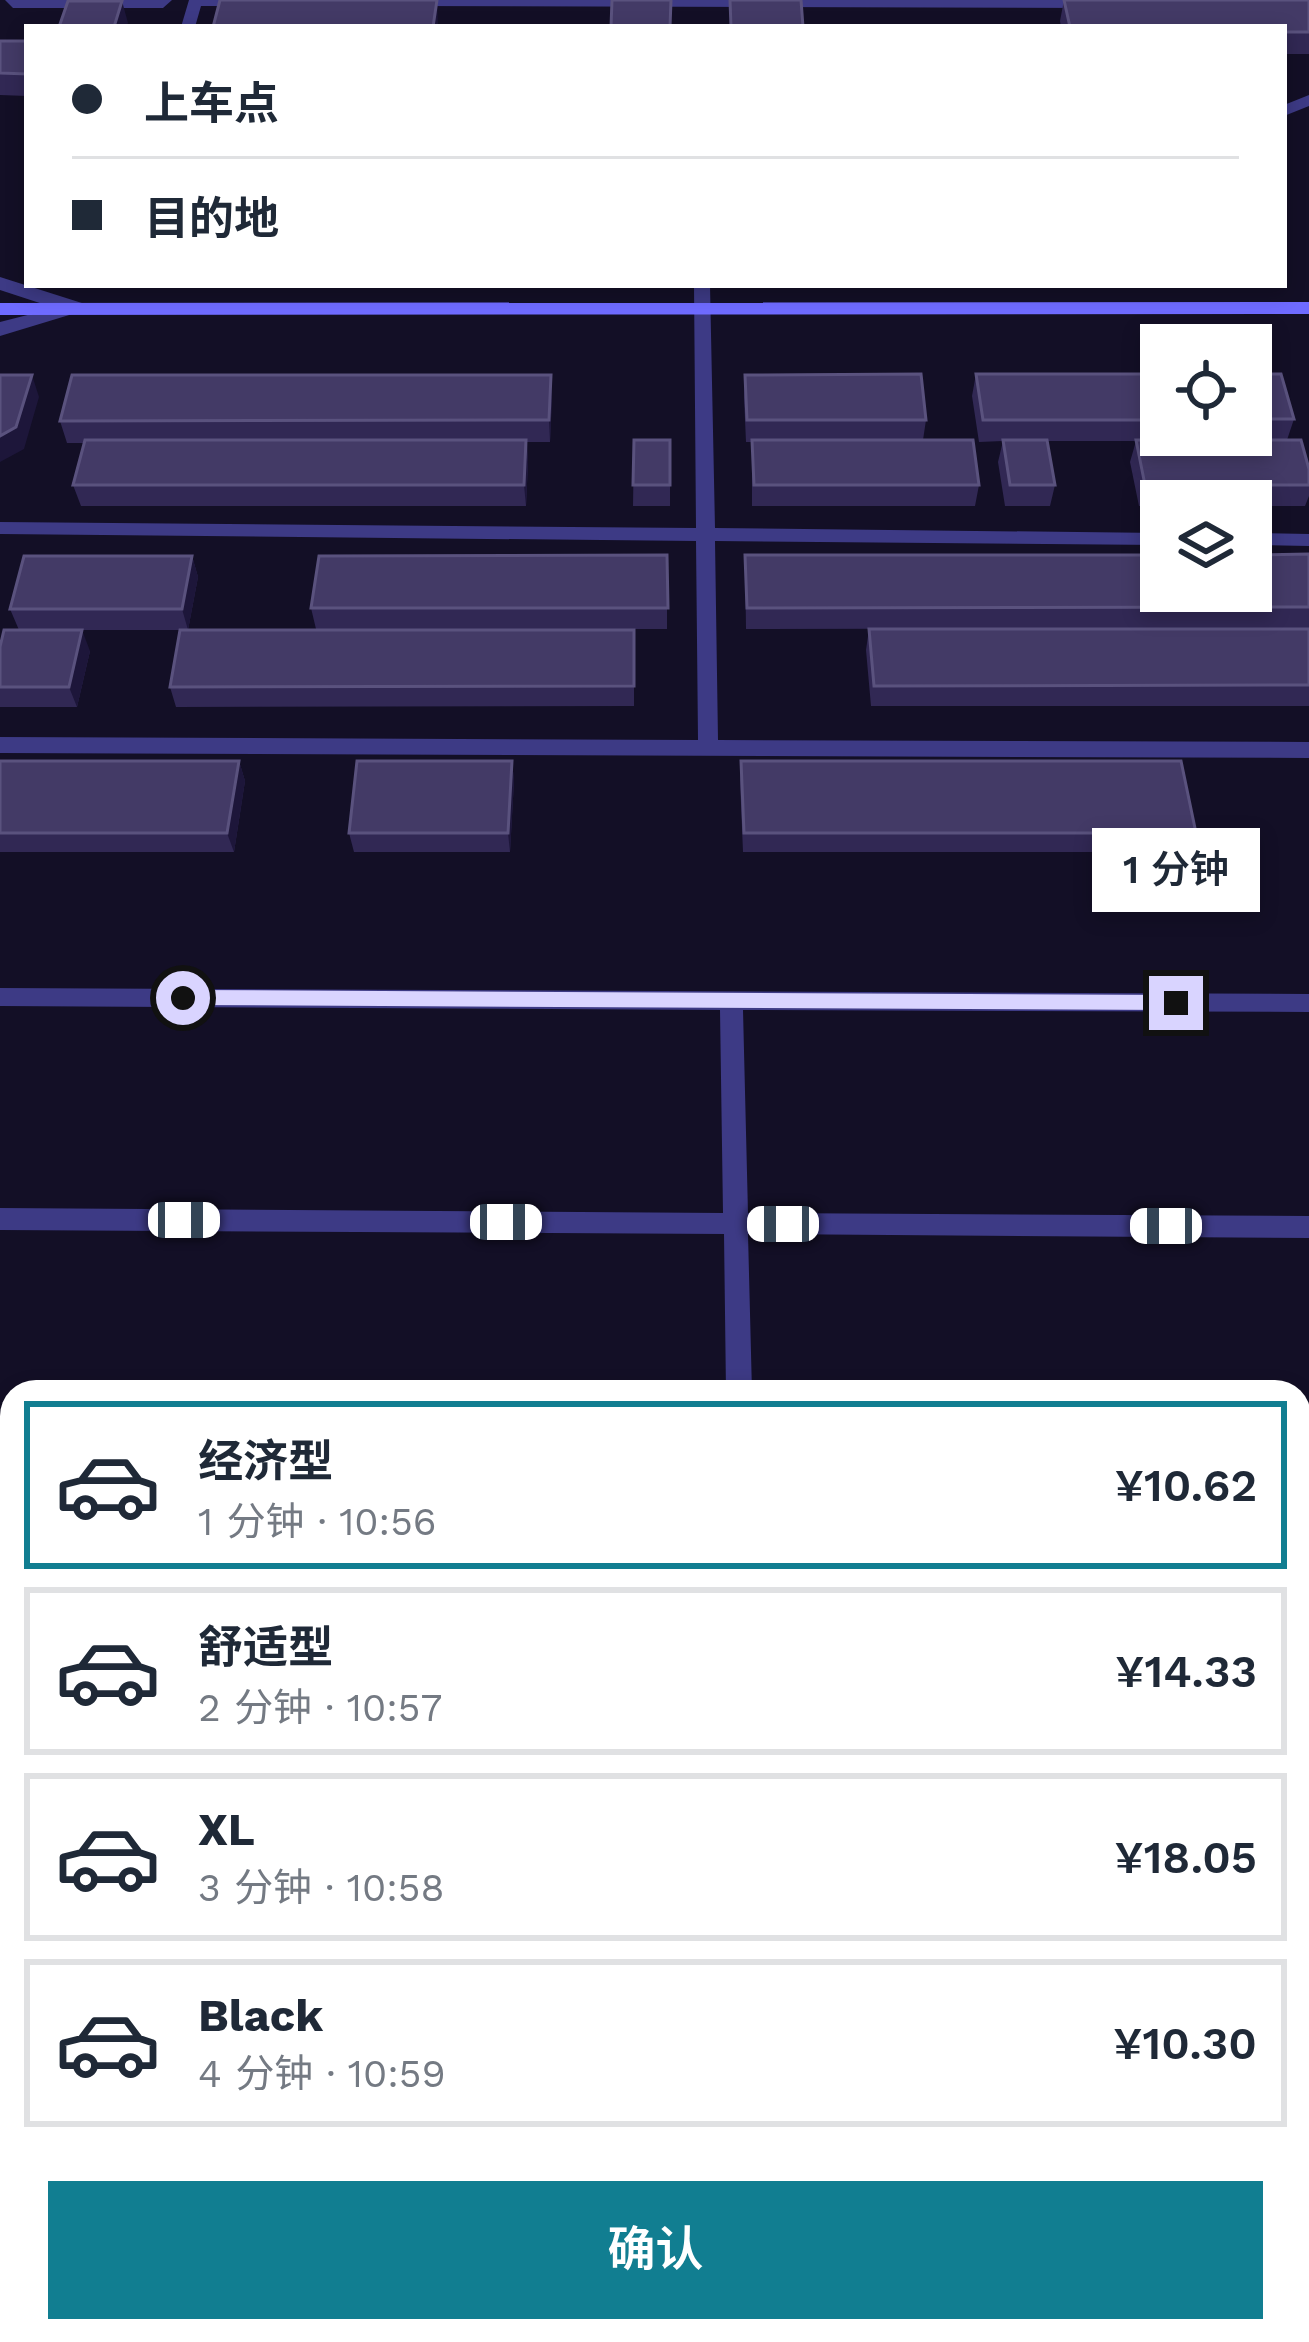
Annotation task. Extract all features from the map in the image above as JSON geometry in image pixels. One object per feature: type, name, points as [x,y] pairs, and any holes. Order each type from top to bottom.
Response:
[{"type":"main road","points":[[0,309],[702,296],[1309,308]]},
{"type":"street","points":[[0,283],[79,309]]},
{"type":"street","points":[[0,329],[79,309]]},
{"type":"lane","points":[[12,0],[13,4],[164,4],[165,0]]},
{"type":"lane","points":[[189,24],[195,2],[267,2]]},
{"type":"lane","points":[[386,2],[1097,4]]},
{"type":"lane","points":[[702,296],[708,748]]},
{"type":"lane","points":[[0,528],[1140,539]]},
{"type":"lane","points":[[1272,539],[1309,540]]},
{"type":"lane","points":[[0,745],[1309,751]]},
{"type":"lane","points":[[0,997],[1309,1004]]},
{"type":"lane","points":[[731,1000],[739,1380]]},
{"type":"lane","points":[[0,1220],[1309,1227]]},
{"type":"building","points":[[220,0],[437,0],[433,24],[214,24]]},
{"type":"building","points":[[612,0],[671,0],[670,24],[611,24]]},
{"type":"building","points":[[730,0],[801,0],[803,24],[731,24]]},
{"type":"building","points":[[1064,0],[1309,0],[1309,32],[1287,32],[1287,24],[1069,24]]},
{"type":"building","points":[[68,1],[122,1],[115,24],[60,24]]},
{"type":"building","points":[[0,41],[24,41],[24,74],[0,73]]},
{"type":"building","points":[[921,374],[926,420],[747,420],[745,375]]},
{"type":"building","points":[[976,374],[1140,374],[1140,420],[983,420]]},
{"type":"building","points":[[1272,374],[1281,374],[1294,419],[1272,419]]},
{"type":"building","points":[[0,375],[32,375],[16,427],[0,436]]},
{"type":"building","points":[[72,375],[551,375],[549,420],[60,421]]},
{"type":"building","points":[[85,440],[526,440],[524,485],[73,485]]},
{"type":"building","points":[[634,440],[670,440],[670,485],[633,485]]},
{"type":"building","points":[[752,440],[973,440],[979,485],[754,485]]},
{"type":"building","points":[[1003,440],[1047,440],[1055,485],[1010,485]]},
{"type":"building","points":[[1136,440],[1140,440],[1140,456],[1272,456],[1272,440],[1301,440],[1309,469],[1309,485],[1272,485],[1272,480],[1144,480]]},
{"type":"building","points":[[1309,554],[1309,607],[1272,607],[1272,555]]},
{"type":"building","points":[[667,555],[668,608],[311,608],[319,556]]},
{"type":"building","points":[[745,555],[1140,555],[1140,607],[747,608]]},
{"type":"building","points":[[24,556],[192,556],[182,609],[10,609]]},
{"type":"building","points":[[869,629],[1309,629],[1309,685],[874,686]]},
{"type":"building","points":[[4,630],[82,630],[69,687],[0,687]]},
{"type":"building","points":[[180,630],[634,630],[634,686],[170,687]]},
{"type":"building","points":[[0,761],[239,761],[227,833],[0,833]]},
{"type":"building","points":[[357,761],[512,761],[508,833],[349,833]]},
{"type":"building","points":[[741,761],[1181,761],[1196,833],[744,833]]},
{"type":"route","points":[[183,998],[1176,1003]]}]
